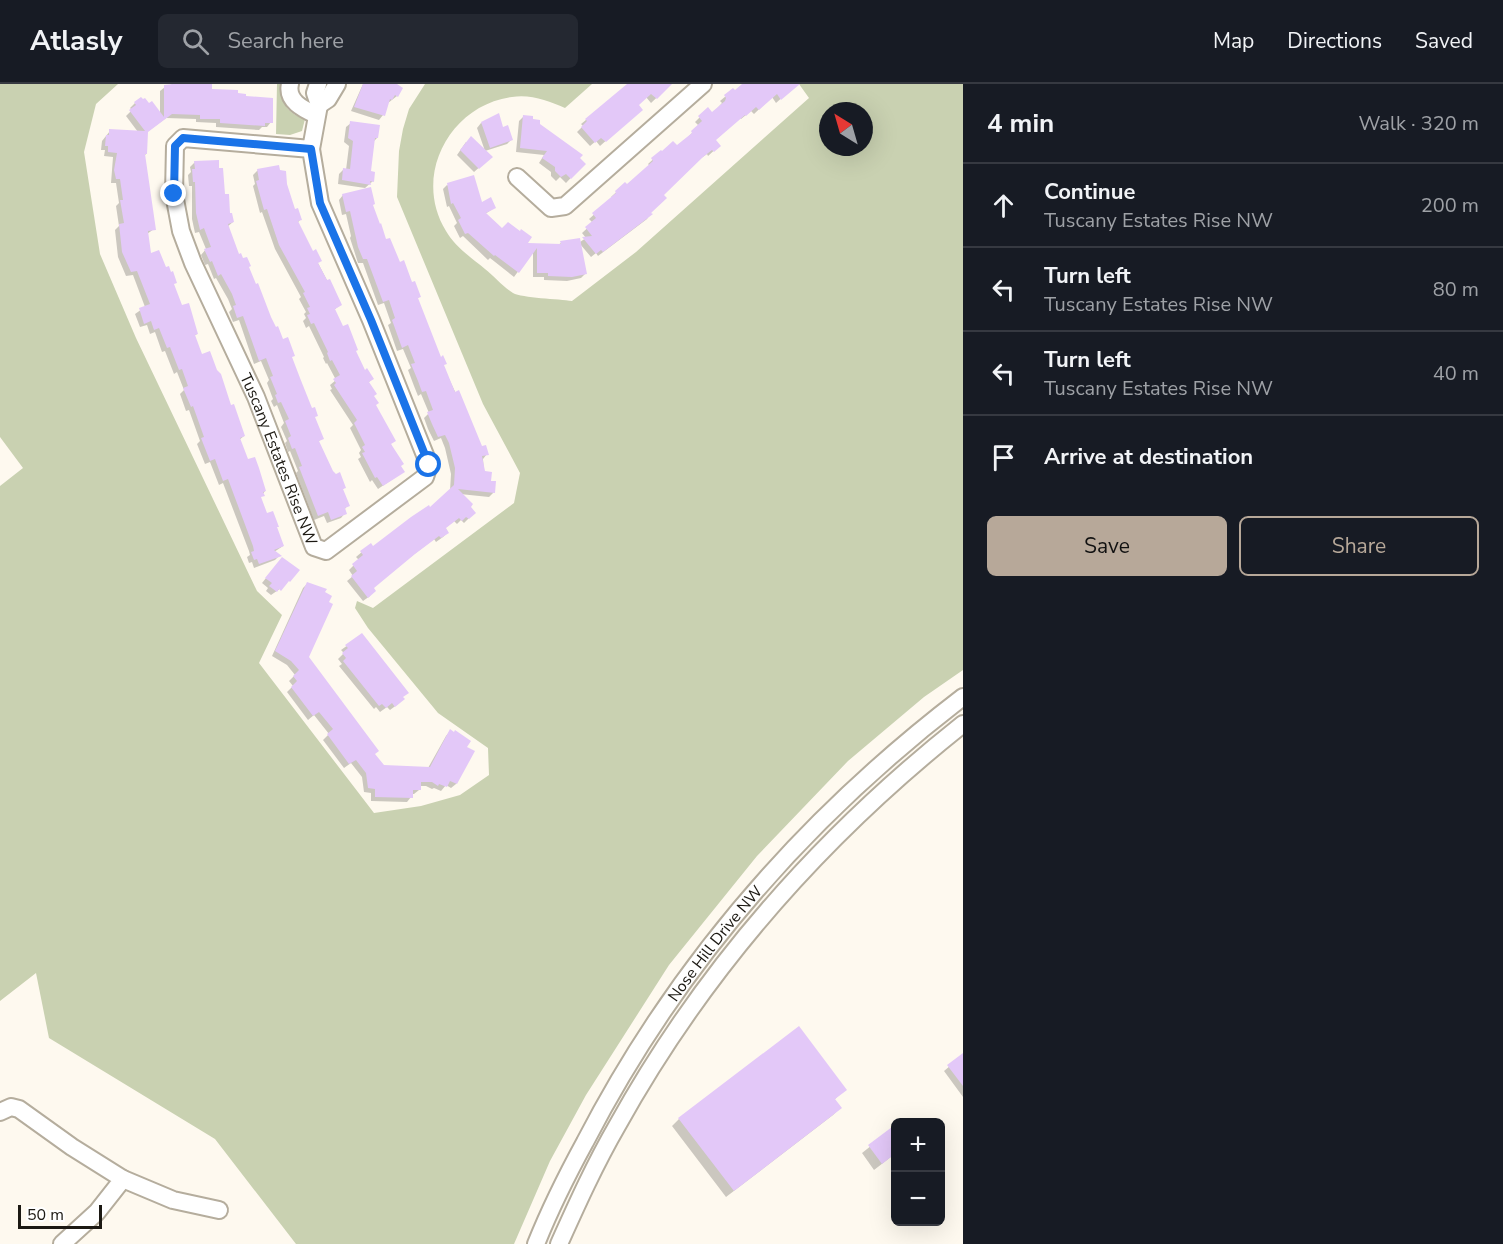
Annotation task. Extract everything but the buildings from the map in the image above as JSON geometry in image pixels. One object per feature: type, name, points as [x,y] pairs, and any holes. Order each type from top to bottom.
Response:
[{"type":"street","points":[[290,84],[288,88],[299,108],[317,110],[328,99],[337,84]]},
{"type":"street","name":"Tuscany Estates Rise NW","points":[[311,149],[183,138],[175,146],[174,194],[182,231],[193,263],[256,396],[314,547],[326,551],[425,477],[429,465],[371,320],[320,203],[311,149],[317,110],[315,93],[318,84]]},
{"type":"street","points":[[517,177],[551,208],[565,206],[703,84]]},
{"type":"street","name":"Nose Hill Drive NW","points":[[536,1244],[565,1180],[613,1090],[672,997],[721,931],[773,870],[853,788],[963,697]]},
{"type":"street","name":"Nose Hill Drive NW","points":[[559,1244],[616,1126],[680,1023],[720,969],[786,888],[841,830],[926,753],[963,723]]},
{"type":"street","points":[[0,1112],[11,1107],[19,1109],[72,1148],[123,1179],[173,1200],[219,1210]]},
{"type":"street","points":[[62,1244],[97,1212],[123,1179]]},
{"type":"green space","points":[[0,84],[118,84],[96,104],[84,152],[100,254],[136,338],[257,591],[282,615],[259,663],[374,813],[421,806],[460,795],[489,775],[488,748],[438,713],[368,628],[355,608],[357,601],[373,608],[514,503],[520,473],[483,404],[397,197],[399,151],[403,129],[409,109],[425,84],[592,84],[565,108],[540,99],[519,96],[490,103],[471,114],[455,128],[443,146],[436,167],[433,188],[437,210],[450,237],[506,288],[524,296],[572,301],[636,252],[809,98],[799,84],[963,84],[963,670],[924,697],[848,761],[757,856],[669,965],[586,1095],[550,1161],[514,1244],[296,1244],[215,1139],[49,1038],[36,973],[0,1001],[0,486],[23,468],[0,437]]},
{"type":"green space","points":[[277,84],[280,84],[281,96],[290,111],[305,119],[302,131],[290,135],[276,134]]},
{"type":"route","points":[[174,194],[175,146],[183,138],[311,149],[320,203],[371,320],[429,465]]}]
